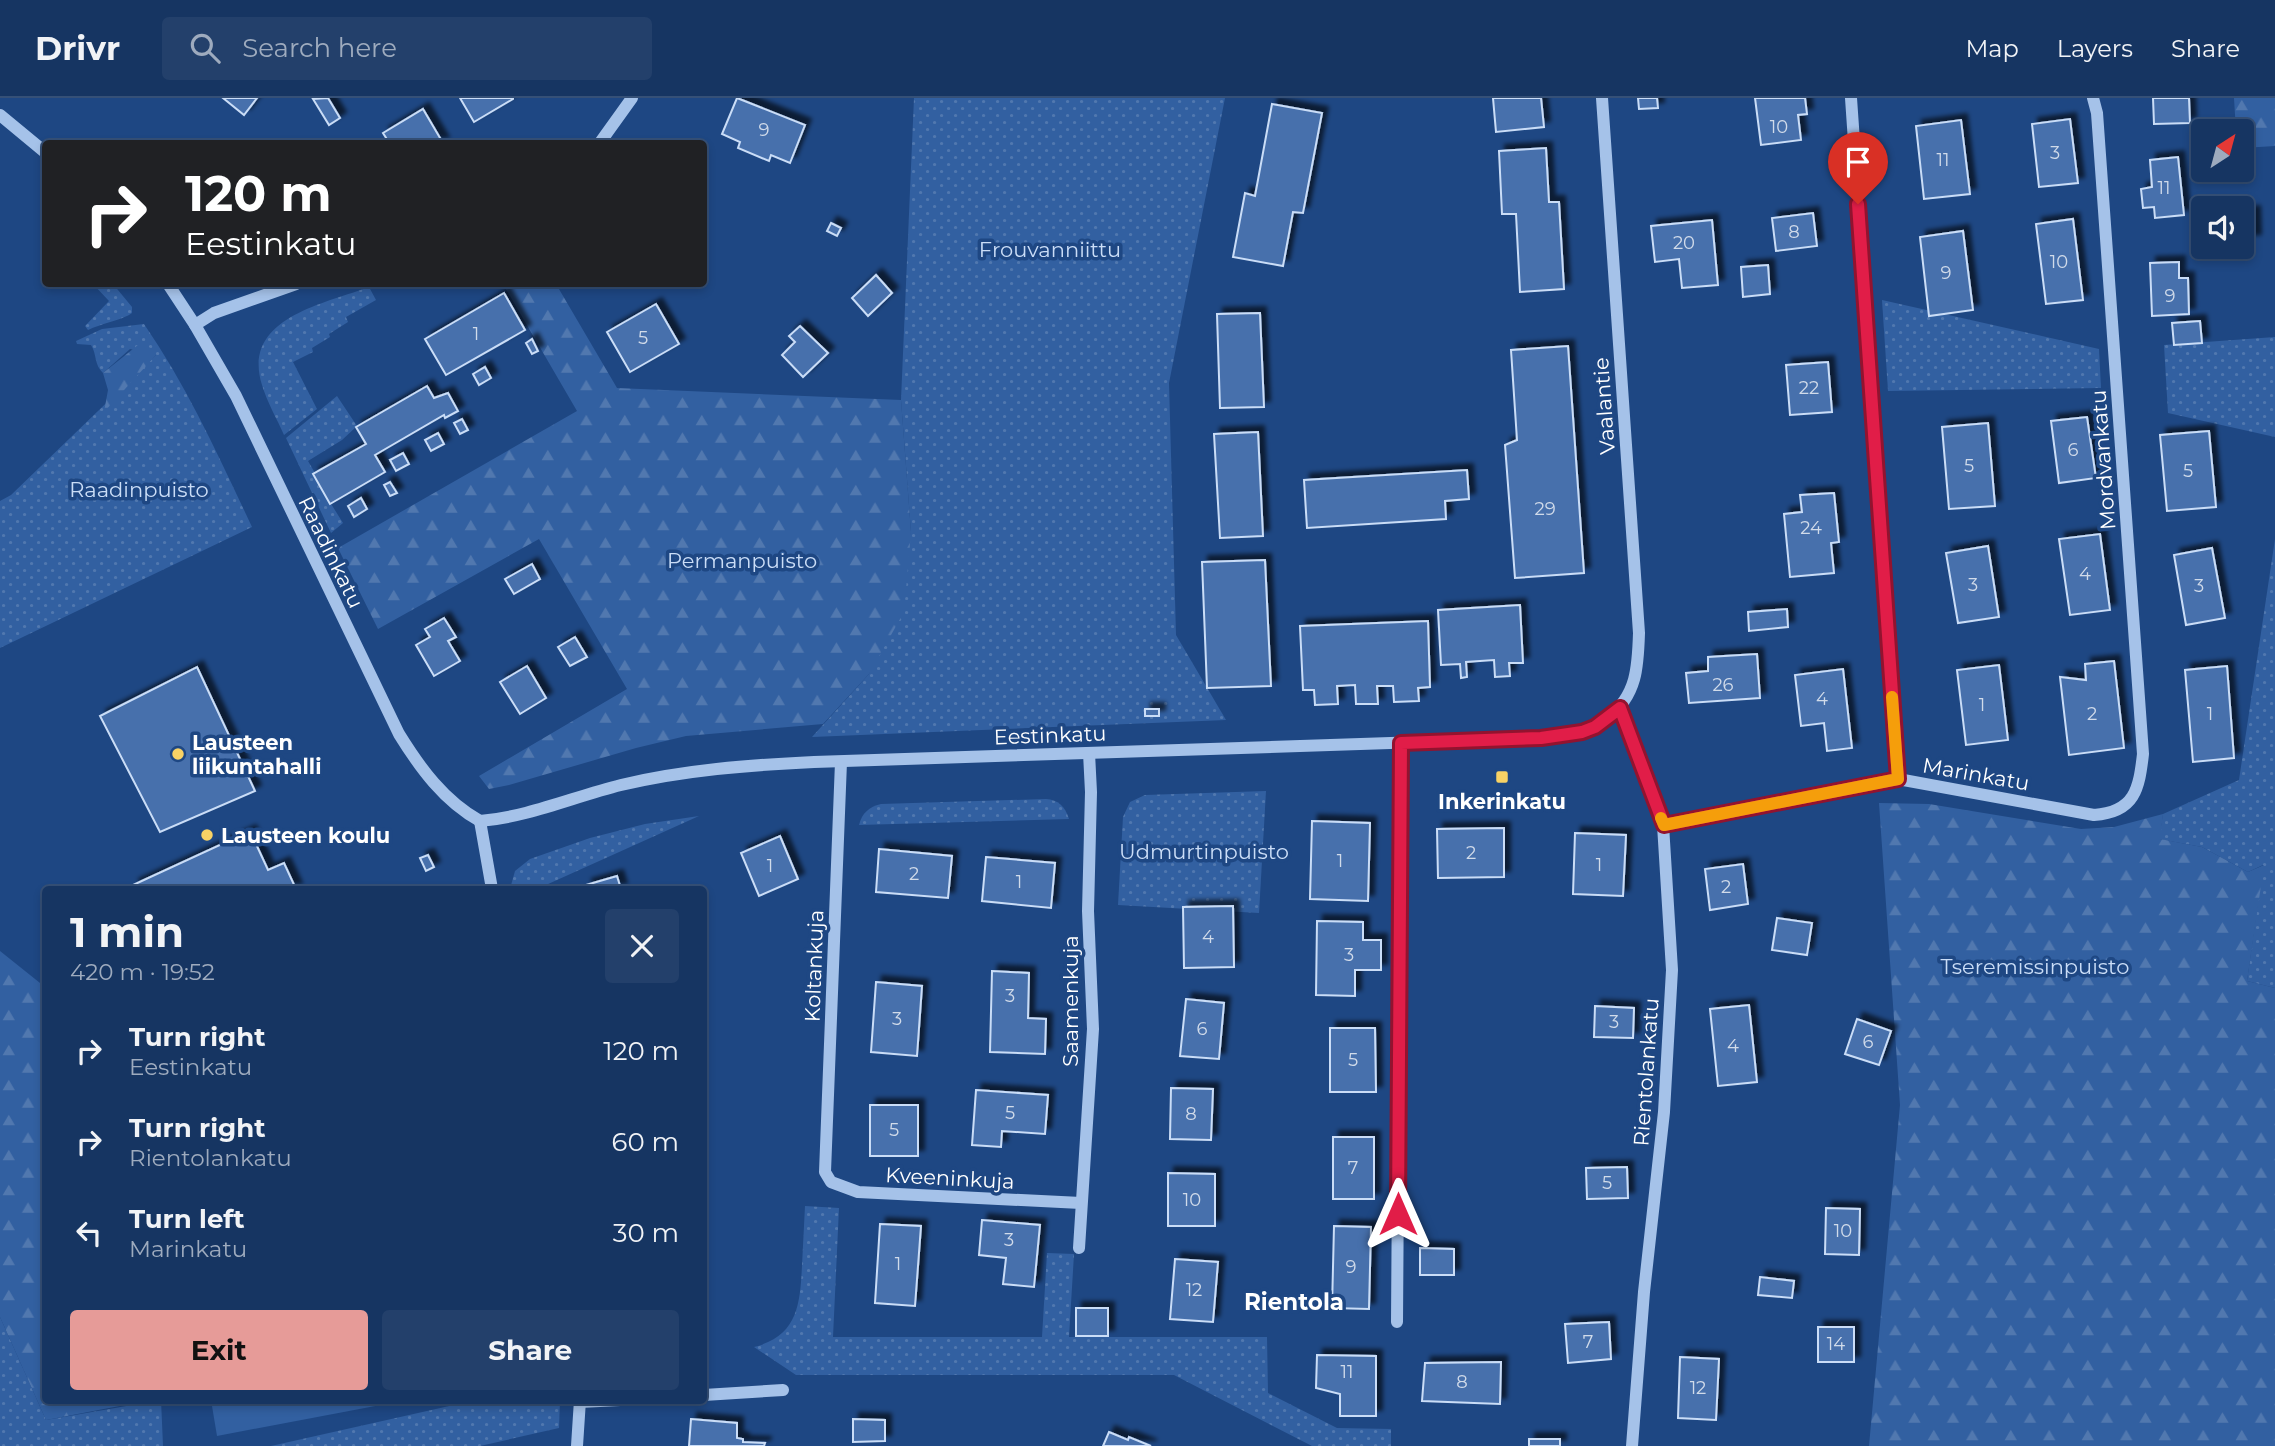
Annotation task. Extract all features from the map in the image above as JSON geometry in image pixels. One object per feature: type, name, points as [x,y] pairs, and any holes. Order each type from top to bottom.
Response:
[{"type":"street","points":[[602,140],[632,98]]},
{"type":"street","name":"Vaalantie","points":[[1602,98],[1639,633],[1637,672],[1630,693],[1620,708]]},
{"type":"street","points":[[1855,98],[1898,779]]},
{"type":"street","name":"Mordvankatu","points":[[2093,98],[2097,113],[2143,754],[2140,783],[2132,799],[2118,811]]},
{"type":"street","points":[[0,116],[42,150]]},
{"type":"street","name":"Raadinkatu","points":[[169,287],[195,325],[236,396],[399,734],[419,766],[435,785],[452,803],[480,821]]},
{"type":"street","points":[[195,325],[214,313],[288,287]]},
{"type":"street","name":"Eestinkatu","points":[[480,821],[503,819],[620,785],[664,776],[758,765],[1541,738],[1582,732],[1595,727],[1620,708]]},
{"type":"street","name":"Rientolankatu","points":[[1620,708],[1664,825],[1672,970],[1664,1112],[1644,1292],[1632,1446]]},
{"type":"street","points":[[1397,1322],[1401,743]]},
{"type":"street","name":"Saamenkuja","points":[[1079,1248],[1093,1029],[1088,911],[1091,792],[1088,753]]},
{"type":"street","name":"Koltankuja","points":[[825,1172],[842,762]]},
{"type":"street","name":"Marinkatu","points":[[1664,825],[1898,779],[2094,815],[2118,811]]},
{"type":"street","points":[[480,821],[491,886]]},
{"type":"street","name":"Kveeninkuja","points":[[825,1172],[831,1182],[858,1192],[1081,1203]]},
{"type":"street","points":[[707,1395],[783,1390]]},
{"type":"street","points":[[577,1446],[580,1404]]},
{"type":"green space","name":"Frouvanniittu","points":[[914,98],[1225,98],[1169,383],[1176,635],[1226,720],[812,737],[869,674],[911,532],[901,400]]},
{"type":"green space","points":[[2234,98],[2275,98],[2275,146],[2254,147],[2254,119],[2235,119]]},
{"type":"green space","points":[[96,287],[115,287],[132,307],[132,313],[88,330],[85,326],[109,301]]},
{"type":"green space","points":[[369,287],[376,300],[346,317],[348,322],[312,348],[313,352],[293,362],[317,409],[284,435],[262,385],[259,362],[264,344],[275,329],[291,317]]},
{"type":"green space","name":"Permanpuisto","points":[[505,287],[558,287],[617,388],[901,400],[911,532],[904,612],[869,674],[823,724],[686,736],[489,789],[479,776],[627,689],[539,539],[378,629],[338,548],[577,411]]},
{"type":"green space","points":[[1882,300],[2099,349],[2101,388],[1888,391]]},
{"type":"green space","name":"Raadinpuisto","points":[[144,324],[189,398],[252,527],[0,648],[0,501],[11,495],[156,355],[130,349],[103,373],[98,367],[91,345],[77,344],[76,341],[102,329]]},
{"type":"green space","points":[[2275,337],[2275,437],[2168,413],[2164,345]]},
{"type":"green space","points":[[138,345],[151,348],[156,355],[104,412],[108,390],[103,373]]},
{"type":"green space","points":[[337,396],[357,426],[342,440],[308,461],[315,473],[313,475],[343,523],[331,533],[286,438]]},
{"type":"green space","points":[[2275,539],[2275,988],[2247,981],[2263,865],[2248,872],[2202,847],[2159,839],[2163,814],[2239,780]]},
{"type":"green space","name":"Udmurtinpuisto","points":[[1266,791],[1259,913],[1118,905],[1123,817],[1130,802],[1145,795]]},
{"type":"green space","name":"Udmurtinpuisto","points":[[1046,799],[1060,804],[1069,819],[859,825],[867,811],[881,804]]},
{"type":"green space","name":"Tseremissinpuisto","points":[[1879,803],[1929,804],[2081,829],[2114,827],[2163,814],[2160,839],[2202,847],[2248,872],[2264,865],[2247,981],[2275,988],[2275,1446],[1869,1446],[1900,1105]]},
{"type":"green space","points":[[699,816],[544,886],[511,886],[515,871],[530,859],[590,838],[645,824]]},
{"type":"green space","points":[[0,951],[42,985],[42,1404],[130,1404],[46,1420],[0,1317]]},
{"type":"green space","points":[[805,1206],[839,1208],[833,1337],[1042,1337],[1047,1253],[1074,1254],[1069,1337],[1267,1337],[1268,1393],[1337,1428],[1391,1429],[1391,1446],[1312,1446],[1174,1375],[796,1375],[754,1347],[780,1335],[794,1317],[800,1293]]},
{"type":"green space","points":[[0,1317],[46,1420],[138,1404],[161,1404],[163,1446],[0,1446]]},
{"type":"green space","points":[[212,1404],[386,1404],[217,1436]]},
{"type":"green space","points":[[458,1404],[560,1404],[559,1428],[480,1446],[271,1446]]},
{"type":"building","points":[[223,98],[257,98],[244,115]]},
{"type":"building","points":[[328,98],[340,118],[329,125],[313,99]]},
{"type":"building","points":[[460,98],[513,98],[513,99],[474,122]]},
{"type":"building","points":[[737,98],[805,125],[790,163],[771,155],[769,161],[738,148],[740,142],[722,134]]},
{"type":"building","points":[[1493,98],[1541,98],[1544,127],[1496,132]]},
{"type":"building","points":[[1638,98],[1657,98],[1658,108],[1639,109]]},
{"type":"building","points":[[1755,98],[1805,98],[1807,114],[1798,115],[1801,140],[1761,145]]},
{"type":"building","points":[[2153,98],[2189,98],[2190,123],[2154,124]]},
{"type":"building","points":[[1272,104],[1322,113],[1303,213],[1293,212],[1283,266],[1233,257],[1245,193],[1255,196]]},
{"type":"building","points":[[423,109],[441,140],[387,140],[383,133]]},
{"type":"building","points":[[2070,119],[2078,183],[2039,187],[2032,124]]},
{"type":"building","points":[[1961,120],[1970,194],[1924,199],[1916,126]]},
{"type":"building","points":[[1546,148],[1549,202],[1559,202],[1564,289],[1520,292],[1516,214],[1502,214],[1499,151]]},
{"type":"building","points":[[2178,157],[2184,215],[2155,218],[2154,207],[2143,208],[2141,189],[2152,187],[2150,160]]},
{"type":"building","points":[[1813,213],[1817,246],[1776,251],[1772,218]]},
{"type":"building","points":[[2073,219],[2083,300],[2046,304],[2036,224]]},
{"type":"building","points":[[1712,220],[1718,285],[1682,288],[1679,259],[1655,262],[1651,226]]},
{"type":"building","points":[[831,223],[841,228],[837,236],[827,231]]},
{"type":"building","points":[[1963,231],[1973,310],[1929,316],[1920,237]]},
{"type":"building","points":[[2179,262],[2179,278],[2188,278],[2189,314],[2152,316],[2150,263]]},
{"type":"building","points":[[1768,265],[1770,294],[1743,297],[1741,267]]},
{"type":"building","points":[[876,275],[892,293],[868,316],[852,298]]},
{"type":"building","points":[[504,293],[525,330],[446,375],[425,339]]},
{"type":"building","points":[[656,304],[679,344],[630,372],[607,332]]},
{"type":"building","points":[[1260,313],[1264,407],[1220,408],[1217,314]]},
{"type":"building","points":[[2200,321],[2202,343],[2174,345],[2172,323]]},
{"type":"building","points":[[800,326],[828,353],[803,377],[782,355],[795,342],[789,336]]},
{"type":"building","points":[[532,339],[538,351],[532,354],[526,343]]},
{"type":"building","points":[[1568,346],[1584,573],[1515,578],[1505,445],[1517,440],[1511,350]]},
{"type":"building","points":[[1828,362],[1832,412],[1790,415],[1786,365]]},
{"type":"building","points":[[485,367],[491,378],[479,385],[473,374]]},
{"type":"building","points":[[427,386],[434,398],[448,393],[458,411],[445,418],[444,415],[375,455],[385,472],[330,504],[313,474],[366,444],[356,427]]},
{"type":"building","points":[[2087,417],[2096,478],[2059,483],[2051,421]]},
{"type":"building","points":[[462,419],[468,430],[460,434],[454,423]]},
{"type":"building","points":[[1988,423],[1995,506],[1949,509],[1942,427]]},
{"type":"building","points":[[2209,431],[2216,507],[2167,511],[2160,435]]},
{"type":"building","points":[[1258,432],[1263,536],[1220,538],[1214,434]]},
{"type":"building","points":[[438,433],[444,444],[431,451],[425,440]]},
{"type":"building","points":[[403,453],[409,464],[396,471],[390,460]]},
{"type":"building","points":[[1467,470],[1469,499],[1445,501],[1446,519],[1307,528],[1304,480]]},
{"type":"building","points":[[390,482],[397,493],[390,496],[384,485]]},
{"type":"building","points":[[1834,493],[1839,542],[1831,543],[1834,573],[1790,577],[1784,514],[1802,512],[1800,495]]},
{"type":"building","points":[[361,498],[367,509],[354,517],[348,506]]},
{"type":"building","points":[[2100,534],[2110,610],[2070,615],[2059,539]]},
{"type":"building","points":[[1988,546],[1999,617],[1958,623],[1946,553]]},
{"type":"building","points":[[2212,548],[2225,618],[2186,625],[2174,555]]},
{"type":"building","points":[[1265,560],[1271,686],[1207,688],[1202,562]]},
{"type":"building","points":[[532,564],[540,579],[514,594],[505,579]]},
{"type":"building","points":[[1520,605],[1523,663],[1509,663],[1510,676],[1495,677],[1494,660],[1466,662],[1467,677],[1461,678],[1460,664],[1441,665],[1438,610]]},
{"type":"building","points":[[1787,609],[1788,627],[1749,631],[1748,612]]},
{"type":"building","points":[[444,618],[456,637],[448,641],[460,661],[434,676],[416,645],[430,637],[425,629]]},
{"type":"building","points":[[1428,621],[1430,687],[1418,688],[1419,701],[1394,702],[1393,686],[1377,686],[1378,704],[1356,704],[1355,685],[1337,686],[1338,704],[1315,705],[1314,690],[1303,690],[1300,626]]},
{"type":"building","points":[[575,637],[587,657],[570,666],[558,647]]},
{"type":"building","points":[[1757,654],[1760,698],[1689,703],[1686,673],[1708,671],[1708,657]]},
{"type":"building","points":[[2114,661],[2124,748],[2069,755],[2060,677],[2086,680],[2085,664]]},
{"type":"building","points":[[1999,665],[2008,740],[1966,745],[1957,670]]},
{"type":"building","points":[[527,666],[546,698],[520,714],[500,682]]},
{"type":"building","points":[[2227,666],[2234,758],[2193,762],[2185,670]]},
{"type":"building","name":"Lausteen liikuntahalli","points":[[197,667],[255,791],[160,832],[100,716]]},
{"type":"building","points":[[1843,669],[1852,748],[1827,751],[1824,723],[1801,726],[1795,675]]},
{"type":"building","points":[[1145,709],[1159,709],[1159,716],[1145,716]]},
{"type":"building","points":[[1312,821],[1370,823],[1368,901],[1310,899]]},
{"type":"building","points":[[1504,828],[1504,877],[1438,878],[1437,829]]},
{"type":"building","points":[[250,831],[268,870],[284,863],[295,886],[134,886]]},
{"type":"building","points":[[1575,833],[1626,835],[1623,896],[1573,894]]},
{"type":"building","points":[[780,836],[798,879],[759,896],[741,853]]},
{"type":"building","points":[[879,849],[952,856],[948,898],[876,892]]},
{"type":"building","points":[[428,855],[434,867],[426,871],[420,858]]},
{"type":"building","points":[[986,857],[1055,863],[1051,908],[982,901]]},
{"type":"building","points":[[1743,864],[1748,904],[1710,910],[1705,869]]},
{"type":"building","points":[[617,876],[620,886],[586,886]]},
{"type":"building","points":[[1233,906],[1234,967],[1184,968],[1183,907]]},
{"type":"building","points":[[1777,918],[1812,923],[1807,955],[1772,950]]},
{"type":"building","points":[[1317,921],[1363,922],[1363,940],[1381,940],[1381,970],[1355,970],[1355,996],[1316,995]]},
{"type":"building","points":[[992,971],[1029,973],[1028,1018],[1046,1019],[1045,1054],[990,1052]]},
{"type":"building","points":[[876,982],[922,986],[917,1056],[871,1052]]},
{"type":"building","points":[[1186,999],[1224,1003],[1219,1059],[1180,1056]]},
{"type":"building","points":[[1749,1005],[1757,1082],[1718,1086],[1710,1009]]},
{"type":"building","points":[[1595,1006],[1634,1008],[1633,1038],[1594,1037]]},
{"type":"building","points":[[1857,1019],[1891,1031],[1879,1065],[1845,1054]]},
{"type":"building","points":[[1330,1028],[1375,1028],[1376,1092],[1330,1092]]},
{"type":"building","points":[[1171,1088],[1213,1089],[1211,1140],[1170,1139]]},
{"type":"building","points":[[976,1090],[1048,1095],[1045,1134],[1002,1131],[1001,1147],[972,1145]]},
{"type":"building","points":[[870,1105],[918,1105],[918,1156],[870,1156]]},
{"type":"building","points":[[1333,1137],[1374,1137],[1374,1199],[1333,1199]]},
{"type":"building","points":[[1627,1167],[1628,1198],[1587,1199],[1586,1168]]},
{"type":"building","points":[[1168,1173],[1215,1174],[1215,1226],[1168,1226]]},
{"type":"building","points":[[1826,1208],[1860,1209],[1859,1255],[1825,1254]]},
{"type":"building","points":[[982,1220],[1040,1225],[1034,1287],[1003,1284],[1006,1258],[979,1255]]},
{"type":"building","points":[[880,1224],[921,1226],[915,1306],[875,1303]]},
{"type":"building","points":[[1334,1226],[1371,1227],[1369,1309],[1332,1308]]},
{"type":"building","points":[[1420,1248],[1454,1249],[1454,1275],[1420,1275]]},
{"type":"building","points":[[1175,1259],[1218,1262],[1213,1322],[1170,1319]]},
{"type":"building","points":[[1760,1277],[1794,1281],[1792,1298],[1758,1295]]},
{"type":"building","points":[[1076,1308],[1108,1308],[1108,1336],[1076,1336]]},
{"type":"building","points":[[1609,1322],[1611,1359],[1568,1363],[1565,1324]]},
{"type":"building","points":[[1818,1327],[1854,1327],[1854,1362],[1818,1362]]},
{"type":"building","points":[[1317,1355],[1376,1356],[1376,1416],[1340,1416],[1340,1394],[1316,1388]]},
{"type":"building","points":[[1680,1357],[1719,1359],[1716,1420],[1678,1418]]},
{"type":"building","points":[[1501,1362],[1500,1404],[1422,1401],[1425,1363]]},
{"type":"building","points":[[691,1419],[737,1423],[737,1438],[743,1439],[743,1442],[765,1443],[764,1446],[689,1446]]},
{"type":"building","points":[[853,1419],[885,1420],[885,1441],[853,1442]]},
{"type":"building","points":[[1109,1432],[1128,1440],[1129,1437],[1151,1446],[1103,1446]]},
{"type":"building","points":[[1529,1439],[1560,1439],[1560,1446],[1529,1446]]},
{"type":"slow traffic","points":[[1661,818],[1664,825],[1898,779],[1892,697]]},
{"type":"place","name":"Lausteen liikuntahalli","points":[[178,754]]},
{"type":"place","name":"Inkerinkatu","points":[[1502,777]]},
{"type":"place","name":"Lausteen koulu","points":[[207,835]]},
{"type":"district","name":"Rientola","points":[[1294,1302]]},
{"type":"route","points":[[1398,1214],[1401,743],[1541,738],[1582,732],[1595,727],[1620,708],[1664,825],[1898,779],[1858,204]]}]
